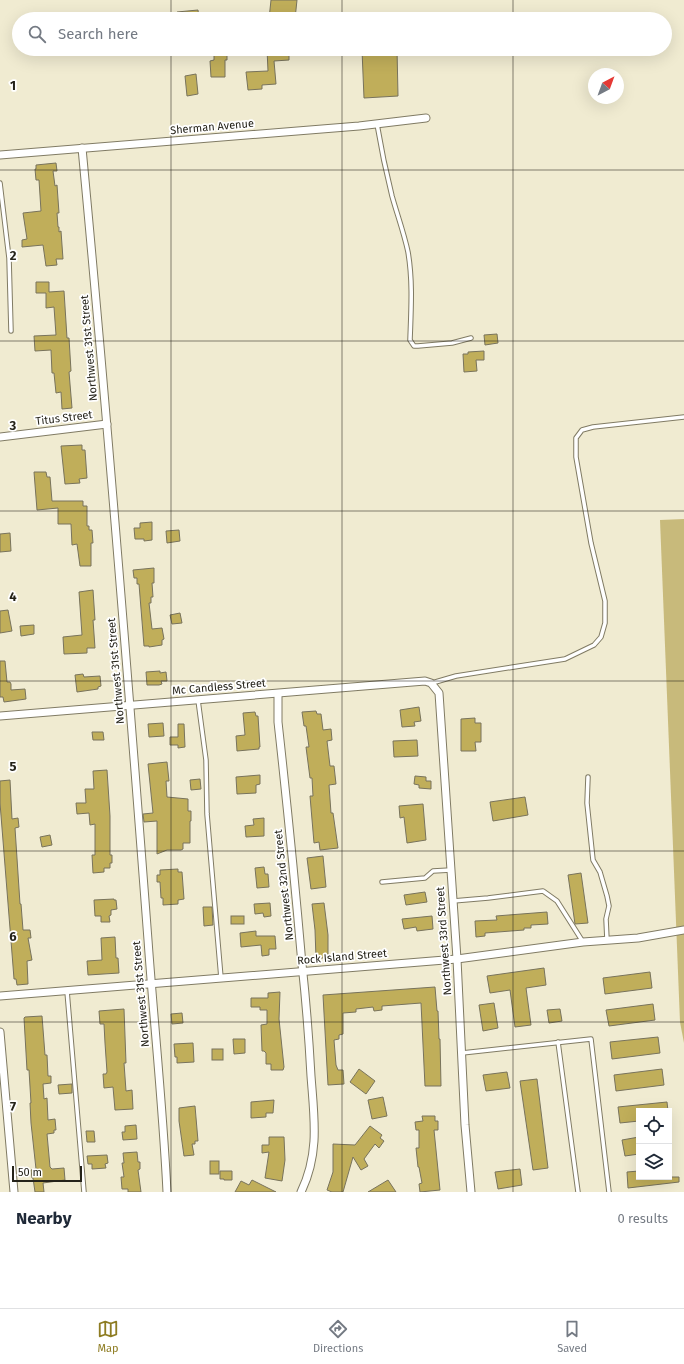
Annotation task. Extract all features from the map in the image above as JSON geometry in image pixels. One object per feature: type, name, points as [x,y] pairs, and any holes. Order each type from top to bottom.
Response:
[{"type":"street","name":"Sherman Avenue","points":[[0,155],[377,124],[426,118]]},
{"type":"street","name":"Northwest 31st Street","points":[[82,148],[107,424],[130,706],[151,984],[163,1115],[167,1192]]},
{"type":"street","name":"Titus Street","points":[[0,437],[107,424]]},
{"type":"street","name":"Mc Candless Street","points":[[0,716],[425,681],[433,686]]},
{"type":"street","name":"Northwest 33rd Street","points":[[433,686],[439,694],[457,959],[465,1125],[471,1192]]},
{"type":"street","name":"Northwest 32nd Street","points":[[278,694],[278,722],[309,1030],[314,1148],[307,1180],[301,1192]]},
{"type":"street","name":"Rock Island Street","points":[[0,996],[457,959],[583,942],[638,938],[684,930]]},
{"type":"street","points":[[0,1032],[14,1192]]},
{"type":"lane","points":[[377,124],[382,153],[408,252],[412,316],[410,340],[414,346],[418,346],[452,343],[471,338]]},
{"type":"lane","points":[[0,183],[9,258],[11,331]]},
{"type":"lane","points":[[433,686],[456,676],[565,659],[594,645],[601,637],[605,623],[605,601],[590,535],[576,458],[576,438],[582,430],[593,427],[684,417]]},
{"type":"lane","points":[[198,700],[206,760],[207,814],[221,978]]},
{"type":"lane","points":[[588,777],[587,803],[593,860],[600,872],[609,906],[606,919],[607,940]]},
{"type":"lane","points":[[382,882],[425,878],[433,871],[451,870]]},
{"type":"lane","points":[[453,901],[543,891],[557,901],[583,942]]},
{"type":"lane","points":[[67,991],[84,1192]]},
{"type":"lane","points":[[462,1053],[591,1039],[609,1192]]},
{"type":"lane","points":[[558,1042],[578,1192]]},
{"type":"shaded area","points":[[684,519],[684,1043],[680,1022],[660,520]]},
{"type":"building","points":[[271,0],[297,0],[296,12],[270,12]]},
{"type":"building","points":[[198,10],[198,12],[177,12]]},
{"type":"building","points":[[214,56],[227,56],[227,60],[225,60],[225,77],[211,77],[210,61],[214,60]]},
{"type":"building","points":[[267,56],[289,56],[289,60],[274,61],[276,84],[262,85],[262,89],[248,90],[246,72],[268,71]]},
{"type":"building","points":[[362,56],[397,56],[398,96],[364,98]]},
{"type":"building","points":[[196,74],[198,94],[187,96],[185,76]]},
{"type":"building","points":[[56,163],[57,171],[53,171],[55,186],[57,185],[59,213],[57,213],[58,227],[59,232],[61,231],[63,259],[56,259],[57,265],[46,266],[43,245],[22,247],[22,240],[27,239],[23,213],[41,211],[39,180],[36,180],[36,165]]},
{"type":"building","points":[[36,282],[49,282],[49,292],[64,291],[67,338],[69,338],[71,371],[69,372],[72,408],[62,409],[61,392],[56,393],[54,373],[52,373],[51,350],[35,351],[34,336],[56,335],[54,307],[46,308],[46,293],[36,293]]},
{"type":"building","points":[[497,334],[498,343],[485,345],[484,335]]},
{"type":"building","points":[[484,351],[484,360],[476,360],[477,371],[464,372],[463,354],[468,354],[468,352]]},
{"type":"building","points":[[82,445],[82,450],[85,450],[87,478],[79,479],[80,483],[65,484],[61,446]]},
{"type":"building","points":[[34,472],[46,472],[47,477],[50,477],[52,501],[83,501],[83,506],[87,506],[87,526],[89,526],[89,530],[92,530],[93,543],[91,543],[91,566],[80,566],[77,544],[72,545],[71,524],[58,524],[58,508],[37,510]]},
{"type":"building","points":[[152,522],[152,540],[144,541],[144,539],[135,539],[134,528],[140,528],[140,523]]},
{"type":"building","points":[[179,530],[180,541],[167,543],[166,531]]},
{"type":"building","points":[[10,533],[11,551],[0,552],[0,534]]},
{"type":"building","points":[[154,568],[154,583],[152,583],[153,597],[151,597],[151,603],[149,603],[152,629],[162,628],[164,639],[162,640],[162,645],[149,647],[144,646],[139,584],[137,584],[137,578],[134,578],[133,570]]},
{"type":"building","points":[[93,590],[95,648],[87,648],[87,653],[64,654],[63,637],[82,635],[79,592]]},
{"type":"building","points":[[8,610],[12,631],[0,633],[0,611]]},
{"type":"building","points":[[180,613],[182,623],[172,624],[170,615]]},
{"type":"building","points":[[34,625],[34,634],[21,636],[20,626]]},
{"type":"building","points":[[0,661],[5,661],[7,682],[10,682],[11,684],[11,690],[25,689],[26,699],[4,702],[3,697],[0,697]]},
{"type":"building","points":[[160,671],[160,673],[166,672],[167,681],[161,681],[162,684],[159,685],[147,685],[146,672]]},
{"type":"building","points":[[83,674],[84,677],[100,676],[101,686],[98,687],[98,689],[77,692],[75,675]]},
{"type":"building","points":[[419,707],[421,721],[414,722],[415,726],[402,727],[400,710]]},
{"type":"building","points":[[316,711],[317,714],[321,714],[323,730],[331,729],[332,740],[327,741],[330,766],[334,766],[336,784],[329,785],[331,813],[333,813],[338,848],[320,850],[319,842],[314,843],[310,796],[313,796],[312,778],[310,778],[306,747],[309,747],[302,712]]},
{"type":"building","points":[[255,712],[256,716],[258,716],[260,747],[259,749],[237,751],[236,736],[245,735],[243,713]]},
{"type":"building","points":[[475,718],[475,723],[481,723],[481,742],[475,742],[476,751],[461,751],[461,719]]},
{"type":"building","points":[[163,723],[164,736],[149,737],[148,724]]},
{"type":"building","points":[[178,724],[184,724],[185,747],[178,748],[178,745],[170,745],[170,737],[178,737]]},
{"type":"building","points":[[92,732],[103,732],[104,740],[93,740]]},
{"type":"building","points":[[417,740],[418,756],[394,757],[393,741]]},
{"type":"building","points":[[167,762],[169,781],[166,781],[167,797],[188,799],[188,811],[191,811],[190,843],[183,843],[183,849],[181,850],[167,850],[157,854],[157,821],[144,822],[143,814],[153,813],[148,764]]},
{"type":"building","points":[[107,770],[110,816],[110,855],[112,855],[112,863],[110,863],[110,868],[104,868],[104,872],[93,873],[92,855],[95,855],[95,824],[90,825],[89,813],[77,814],[76,803],[86,803],[85,789],[94,789],[93,771]]},
{"type":"building","points":[[260,775],[260,784],[256,785],[256,793],[237,794],[236,777]]},
{"type":"building","points":[[415,776],[426,777],[426,781],[431,781],[431,789],[419,788],[419,785],[414,784]]},
{"type":"building","points":[[200,779],[201,789],[191,790],[190,780]]},
{"type":"building","points":[[10,780],[12,819],[18,818],[19,827],[15,828],[23,930],[30,930],[31,938],[28,938],[32,960],[27,961],[28,984],[17,985],[16,979],[14,979],[0,803],[0,781]]},
{"type":"building","points":[[525,797],[528,815],[493,821],[490,802]]},
{"type":"building","points":[[423,804],[426,840],[407,843],[404,817],[400,818],[399,806]]},
{"type":"building","points":[[264,818],[264,836],[246,837],[245,826],[254,825],[253,819]]},
{"type":"building","points":[[50,835],[52,845],[42,847],[40,837]]},
{"type":"building","points":[[323,856],[326,887],[311,889],[307,858]]},
{"type":"building","points":[[264,867],[265,874],[268,874],[269,887],[257,888],[255,868]]},
{"type":"building","points":[[178,869],[178,872],[182,872],[184,899],[178,900],[178,904],[163,905],[160,882],[157,882],[157,875],[160,875],[160,870]]},
{"type":"building","points":[[581,873],[588,923],[575,924],[568,875]]},
{"type":"building","points":[[425,892],[427,902],[406,905],[404,895]]},
{"type":"building","points":[[94,900],[116,900],[117,909],[111,910],[111,915],[109,916],[110,922],[101,922],[101,916],[95,916]]},
{"type":"building","points":[[270,903],[271,916],[264,917],[263,913],[255,914],[254,904]]},
{"type":"building","points":[[324,903],[328,935],[328,958],[316,958],[312,904]]},
{"type":"building","points":[[203,907],[212,907],[213,925],[204,926]]},
{"type":"building","points":[[547,912],[548,924],[531,925],[531,928],[524,928],[524,930],[485,933],[485,936],[476,937],[475,921],[497,920],[496,916]]},
{"type":"building","points":[[231,916],[244,916],[244,924],[231,924]]},
{"type":"building","points":[[432,916],[433,929],[417,931],[416,927],[404,929],[402,919]]},
{"type":"building","points":[[256,931],[256,936],[275,936],[276,949],[269,949],[269,955],[262,956],[261,945],[241,947],[240,933]]},
{"type":"building","points":[[115,937],[116,958],[118,958],[119,973],[88,975],[87,961],[102,960],[101,938]]},
{"type":"building","points":[[544,968],[546,985],[526,988],[531,1025],[515,1027],[510,990],[490,993],[487,976]]},
{"type":"building","points":[[650,972],[652,988],[605,994],[603,978]]},
{"type":"building","points":[[435,987],[440,1039],[441,1086],[425,1086],[421,1003],[382,1006],[382,1010],[374,1011],[373,1007],[356,1009],[356,1012],[343,1013],[343,1034],[339,1035],[339,1039],[334,1040],[336,1065],[338,1070],[343,1070],[344,1084],[328,1085],[323,995]]},
{"type":"building","points":[[280,992],[279,1019],[284,1067],[283,1070],[271,1070],[271,1064],[266,1064],[266,1053],[262,1051],[261,1025],[267,1024],[267,1010],[260,1010],[260,1007],[251,1007],[251,998],[268,998],[268,993]]},
{"type":"building","points":[[494,1003],[498,1028],[483,1031],[479,1005]]},
{"type":"building","points":[[653,1004],[655,1020],[609,1026],[606,1010]]},
{"type":"building","points":[[124,1009],[126,1063],[124,1063],[126,1091],[132,1090],[133,1109],[115,1110],[113,1087],[104,1088],[103,1074],[106,1074],[107,1072],[104,1024],[100,1024],[99,1011]]},
{"type":"building","points":[[560,1009],[562,1021],[549,1023],[547,1010]]},
{"type":"building","points":[[182,1013],[183,1023],[172,1024],[171,1014]]},
{"type":"building","points":[[42,1016],[48,1076],[51,1076],[51,1083],[43,1084],[44,1099],[47,1098],[48,1120],[55,1119],[56,1130],[54,1130],[54,1133],[47,1134],[50,1167],[52,1169],[64,1168],[65,1180],[43,1183],[44,1192],[35,1192],[31,1170],[36,1169],[31,1123],[29,1070],[27,1070],[24,1018]]},
{"type":"building","points":[[658,1037],[660,1053],[612,1059],[610,1042]]},
{"type":"building","points":[[233,1039],[245,1039],[245,1053],[234,1054]]},
{"type":"building","points":[[193,1043],[194,1062],[177,1063],[174,1044]]},
{"type":"building","points":[[212,1049],[223,1049],[223,1060],[212,1060]]},
{"type":"building","points":[[359,1069],[375,1081],[366,1094],[350,1082]]},
{"type":"building","points":[[662,1069],[664,1085],[616,1091],[614,1075]]},
{"type":"building","points":[[507,1072],[510,1088],[486,1091],[483,1075]]},
{"type":"building","points":[[537,1079],[548,1168],[533,1170],[520,1081]]},
{"type":"building","points":[[72,1084],[72,1093],[59,1094],[58,1085]]},
{"type":"building","points":[[383,1097],[387,1116],[372,1119],[368,1100]]},
{"type":"building","points":[[274,1100],[273,1113],[266,1113],[266,1117],[251,1118],[251,1102]]},
{"type":"building","points":[[667,1102],[668,1108],[636,1108],[636,1121],[620,1123],[618,1107]]},
{"type":"building","points":[[195,1106],[198,1141],[195,1141],[195,1144],[192,1144],[194,1155],[184,1156],[179,1121],[179,1108]]},
{"type":"building","points":[[422,1116],[435,1116],[435,1121],[438,1121],[438,1130],[434,1130],[440,1190],[420,1192],[419,1184],[422,1183],[418,1167],[416,1148],[419,1148],[419,1130],[416,1130],[415,1122],[423,1121]]},
{"type":"building","points":[[136,1125],[137,1139],[123,1140],[122,1132],[125,1132],[125,1126]]},
{"type":"building","points":[[370,1126],[382,1135],[380,1138],[384,1141],[379,1148],[375,1144],[364,1159],[368,1166],[361,1170],[353,1157],[343,1192],[332,1192],[327,1190],[333,1172],[333,1144],[355,1145]]},
{"type":"building","points":[[86,1131],[94,1131],[95,1142],[87,1142]]},
{"type":"building","points":[[269,1137],[284,1137],[285,1160],[282,1181],[265,1178],[269,1152],[262,1153],[262,1145],[269,1145]]},
{"type":"building","points":[[636,1138],[636,1154],[625,1156],[622,1140]]},
{"type":"building","points":[[137,1152],[138,1162],[140,1162],[140,1169],[138,1170],[141,1192],[128,1192],[128,1189],[122,1189],[121,1177],[124,1177],[122,1163],[124,1163],[123,1153]]},
{"type":"building","points":[[107,1155],[108,1163],[105,1164],[106,1168],[92,1169],[92,1164],[88,1164],[87,1156]]},
{"type":"building","points":[[210,1161],[219,1161],[219,1174],[210,1174]]},
{"type":"building","points":[[520,1169],[522,1185],[498,1189],[495,1172]]},
{"type":"building","points":[[220,1171],[232,1171],[232,1180],[220,1179]]},
{"type":"building","points":[[636,1171],[636,1180],[672,1180],[672,1177],[679,1177],[679,1182],[628,1188],[627,1172]]},
{"type":"building","points":[[252,1180],[276,1192],[235,1192],[241,1181],[249,1185]]},
{"type":"building","points":[[388,1180],[396,1192],[368,1192]]}]
